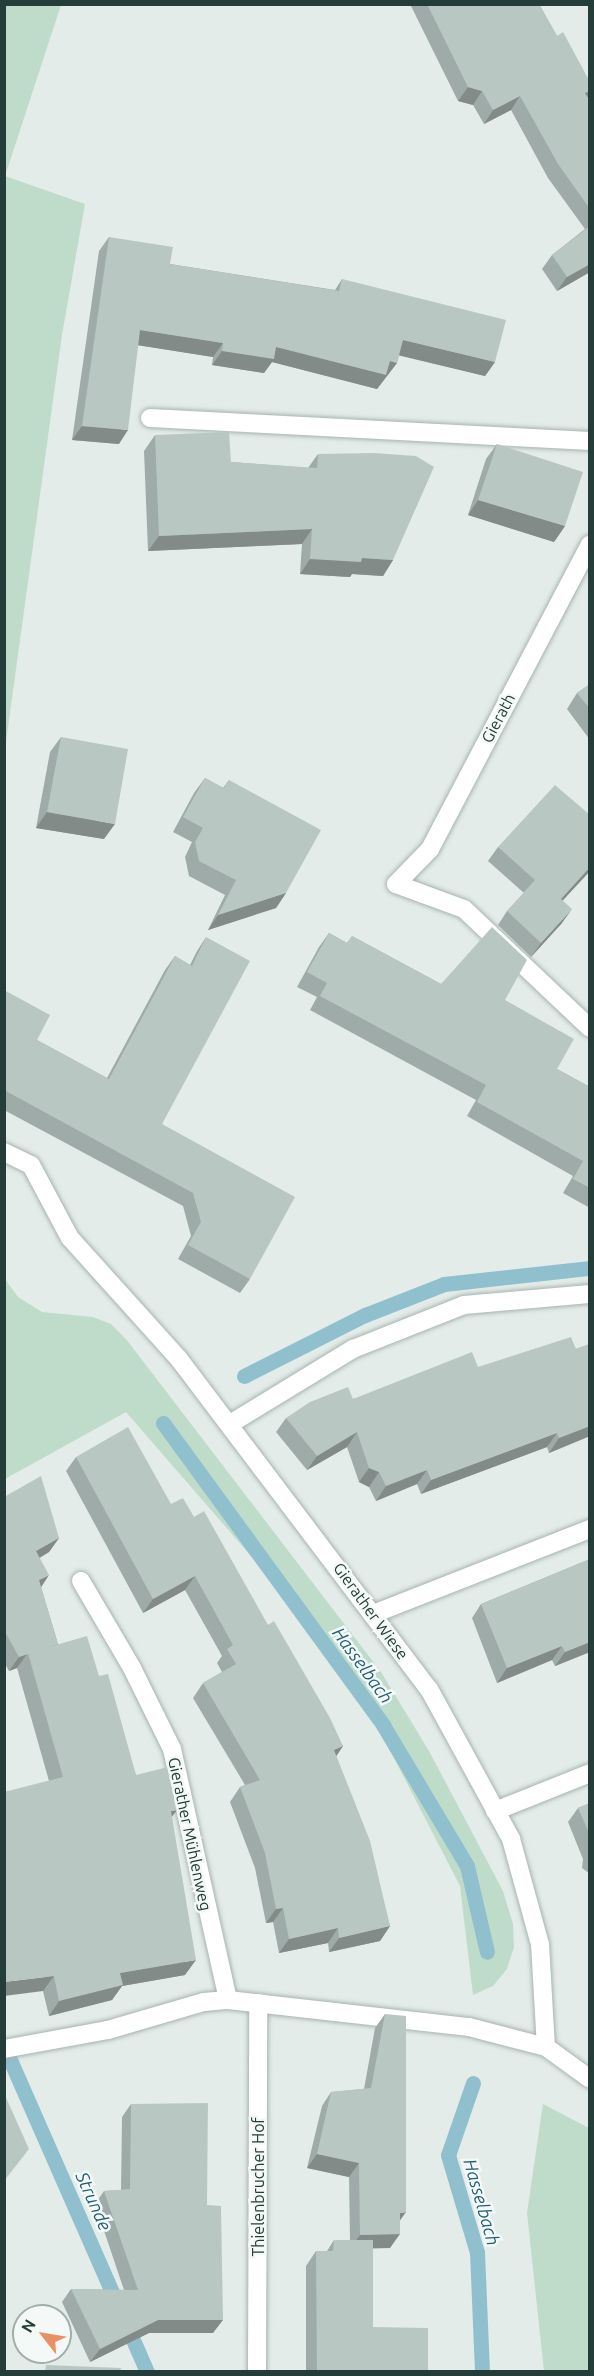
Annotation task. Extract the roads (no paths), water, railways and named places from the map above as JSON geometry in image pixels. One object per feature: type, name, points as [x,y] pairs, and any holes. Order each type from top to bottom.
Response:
[{"type":"street","points":[[150,418],[590,441]]},
{"type":"street","name":"Gierath","points":[[590,544],[430,849],[396,884],[464,909],[590,1028]]},
{"type":"street","name":"Gierather Wiese","points":[[4,1152],[31,1165],[70,1238],[179,1359],[429,1689],[511,1839],[540,1944],[546,2047]]},
{"type":"street","points":[[230,1424],[352,1349],[464,1305],[590,1294]]},
{"type":"street","points":[[374,1614],[590,1528]]},
{"type":"street","name":"Gierather Mühlenweg","points":[[81,1581],[132,1668],[172,1749],[228,2000]]},
{"type":"street","points":[[495,1811],[590,1773]]},
{"type":"street","points":[[4,2049],[39,2044],[228,2000],[469,2028],[546,2047],[590,2079]]},
{"type":"street","name":"Thielenbrucher Hof","points":[[257,2372],[258,2003]]},
{"type":"waterway","name":"Hasselbach","points":[[244,1376],[365,1315],[444,1284],[590,1268]]},
{"type":"waterway","name":"Hasselbach","points":[[163,1423],[383,1725],[467,1866],[487,1952]]},
{"type":"waterway","name":"Strunde","points":[[4,2046],[147,2372]]},
{"type":"waterway","name":"Hasselbach","points":[[473,2083],[448,2155],[477,2252],[482,2372]]}]
